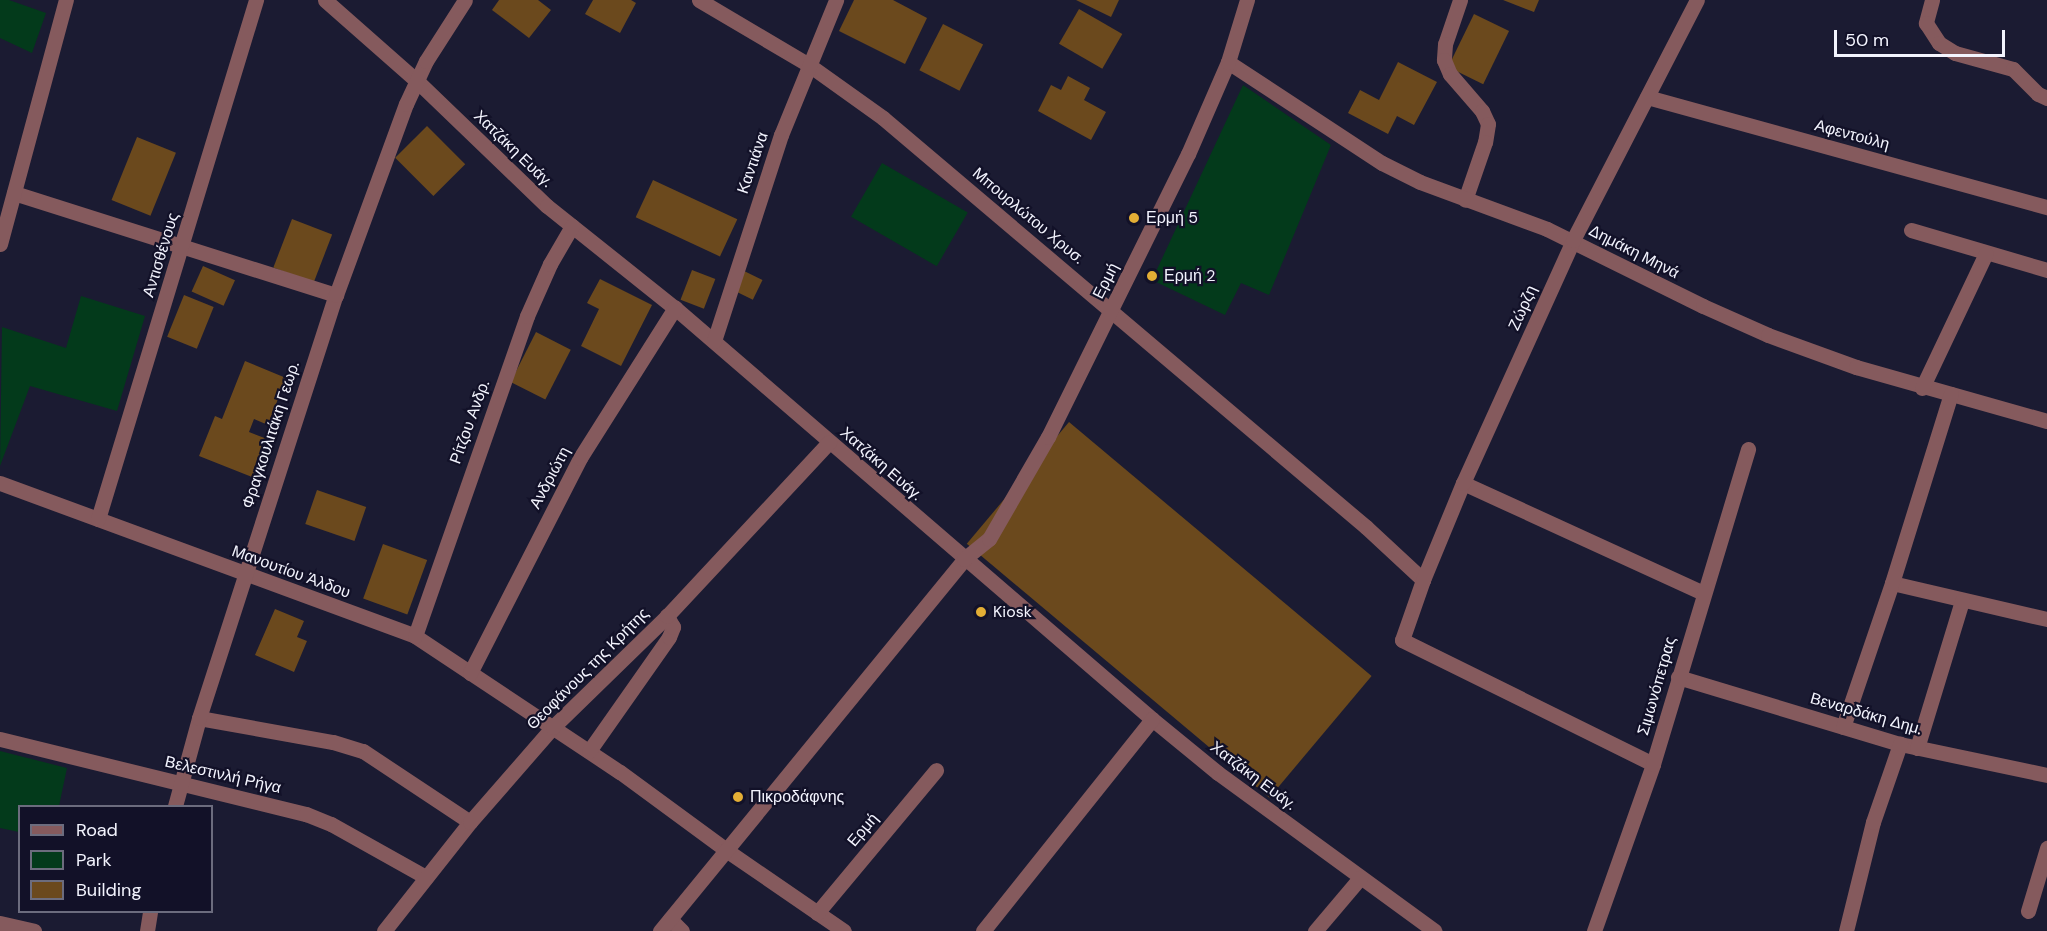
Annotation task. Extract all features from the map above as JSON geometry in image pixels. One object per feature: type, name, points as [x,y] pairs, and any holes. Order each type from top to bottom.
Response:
[{"type":"street","points":[[0,244],[66,0]]},
{"type":"street","name":"Αντισθένους","points":[[98,519],[256,0]]},
{"type":"street","name":"Χατζάκη Ευάγ.","points":[[325,0],[417,81],[511,173],[572,226],[714,341],[1152,719],[1218,773],[1435,931]]},
{"type":"street","name":"Φραγκουλιτάκη Γεωρ.","points":[[175,805],[199,717],[336,295],[417,81],[426,61],[465,0]]},
{"type":"street","name":"Μπουρλώτου Χρυσ.","points":[[699,0],[809,65],[910,140],[1366,527],[1423,580]]},
{"type":"street","name":"Καντιάνα","points":[[714,341],[781,135],[836,0]]},
{"type":"street","name":"Ερμή","points":[[964,559],[988,539],[995,529],[1048,436],[1111,312],[1188,154],[1228,62],[1246,0]]},
{"type":"street","points":[[1460,0],[1445,44],[1444,60],[1450,74],[1482,111],[1488,123],[1485,142],[1465,200]]},
{"type":"street","name":"Ζώρζη","points":[[1653,764],[1402,640],[1423,580],[1463,483],[1573,240],[1697,0]]},
{"type":"street","points":[[1932,0],[1926,23],[1940,43],[1955,53],[2013,69],[2038,94],[2047,98]]},
{"type":"street","name":"Δημάκη Μηνά","points":[[1228,62],[1382,162],[1465,200],[1573,240],[1703,306],[1768,335],[1822,356],[1922,388],[2047,421]]},
{"type":"street","name":"Αφεντούλη","points":[[1647,97],[2047,207]]},
{"type":"street","points":[[14,193],[336,295]]},
{"type":"street","name":"Ρίτζου Ανδρ.","points":[[415,636],[527,316],[546,272],[572,226]]},
{"type":"street","points":[[1911,230],[2047,270]]},
{"type":"street","points":[[1922,388],[1986,253]]},
{"type":"street","name":"Ανδριώτη","points":[[470,673],[580,458],[675,308]]},
{"type":"street","points":[[1843,727],[1892,583],[1951,394]]},
{"type":"street","name":"Θεοφάνους της Κρήτης","points":[[384,931],[470,822],[553,727],[667,616],[829,442]]},
{"type":"street","name":"Σιμωνόπετρας","points":[[1594,931],[1653,764],[1748,449]]},
{"type":"street","name":"Μανουτίου Άλδου","points":[[0,483],[415,636],[589,751],[726,850],[844,931]]},
{"type":"street","points":[[1463,483],[1703,592]]},
{"type":"street","points":[[682,931],[665,925],[964,559]]},
{"type":"street","points":[[1892,583],[2047,619]]},
{"type":"street","points":[[1917,748],[1962,601]]},
{"type":"street","points":[[589,751],[669,637],[673,627],[667,616]]},
{"type":"street","name":"Βεναρδάκη Δημ.","points":[[1678,677],[1900,744],[2047,775]]},
{"type":"street","points":[[199,717],[333,742],[363,752],[470,822]]},
{"type":"street","points":[[983,931],[1152,719]]},
{"type":"street","name":"Βελεστινλή Ρήγα","points":[[0,739],[321,819],[426,877]]},
{"type":"street","points":[[1846,931],[1870,832],[1900,744]]},
{"type":"street","name":"Ερμή","points":[[817,913],[936,770]]},
{"type":"street","points":[[2028,911],[2047,848]]},
{"type":"street","points":[[1315,931],[1360,878]]},
{"type":"street","points":[[147,931],[150,913]]},
{"type":"street","points":[[1329,931],[1330,914]]},
{"type":"street","points":[[0,923],[34,931]]},
{"type":"green space","points":[[0,0],[9,0],[46,13],[32,53],[0,38]]},
{"type":"green space","points":[[1243,85],[1331,145],[1269,295],[1241,283],[1225,315],[1152,280]]},
{"type":"green space","points":[[882,163],[968,212],[937,266],[851,217]]},
{"type":"green space","points":[[81,296],[145,316],[117,411],[30,386],[0,466],[2,327],[66,348]]},
{"type":"green space","points":[[0,751],[67,768],[59,805],[18,805],[18,832],[0,828]]},
{"type":"building","points":[[499,0],[538,0],[551,10],[529,38],[492,10]]},
{"type":"building","points":[[593,0],[631,0],[636,3],[620,33],[585,14]]},
{"type":"building","points":[[854,0],[893,0],[927,18],[905,64],[839,31]]},
{"type":"building","points":[[1076,0],[1119,0],[1111,17]]},
{"type":"building","points":[[1503,0],[1539,0],[1534,12]]},
{"type":"building","points":[[1079,9],[1122,34],[1102,69],[1059,44]]},
{"type":"building","points":[[1474,14],[1509,31],[1483,84],[1448,67]]},
{"type":"building","points":[[943,24],[983,44],[959,91],[919,70]]},
{"type":"building","points":[[1398,62],[1437,82],[1414,125],[1397,116],[1388,134],[1348,113],[1360,90],[1379,100]]},
{"type":"building","points":[[1068,76],[1090,88],[1084,100],[1106,112],[1091,140],[1038,111],[1051,85],[1061,90]]},
{"type":"building","points":[[427,126],[465,164],[433,196],[395,158]]},
{"type":"building","points":[[137,137],[176,153],[150,216],[112,200]]},
{"type":"building","points":[[653,180],[737,219],[720,256],[636,217]]},
{"type":"building","points":[[292,219],[332,234],[314,283],[273,268]]},
{"type":"building","points":[[203,266],[235,280],[224,306],[192,292]]},
{"type":"building","points":[[740,269],[762,280],[753,300],[730,289]]},
{"type":"building","points":[[692,270],[715,279],[704,309],[681,300]]},
{"type":"building","points":[[600,279],[652,305],[621,366],[581,346],[599,309],[587,303]]},
{"type":"building","points":[[184,295],[214,307],[197,349],[167,337]]},
{"type":"building","points":[[536,332],[571,350],[545,400],[511,382]]},
{"type":"building","points":[[245,361],[286,378],[268,425],[254,419],[249,432],[267,439],[252,477],[199,456],[215,416],[222,419]]},
{"type":"building","points":[[1069,422],[1372,676],[1269,798],[967,544]]},
{"type":"building","points":[[317,490],[366,507],[354,541],[305,524]]},
{"type":"building","points":[[383,544],[427,560],[407,615],[363,599]]},
{"type":"building","points":[[275,609],[304,621],[297,637],[307,641],[294,672],[255,655]]},
{"type":"place","name":"Ερμή 5","points":[[1134,218]]},
{"type":"place","name":"Ερμή 2","points":[[1152,276]]},
{"type":"place","name":"Kiosk","points":[[981,612]]},
{"type":"place","name":"Πικροδάφνης","points":[[738,797]]}]
